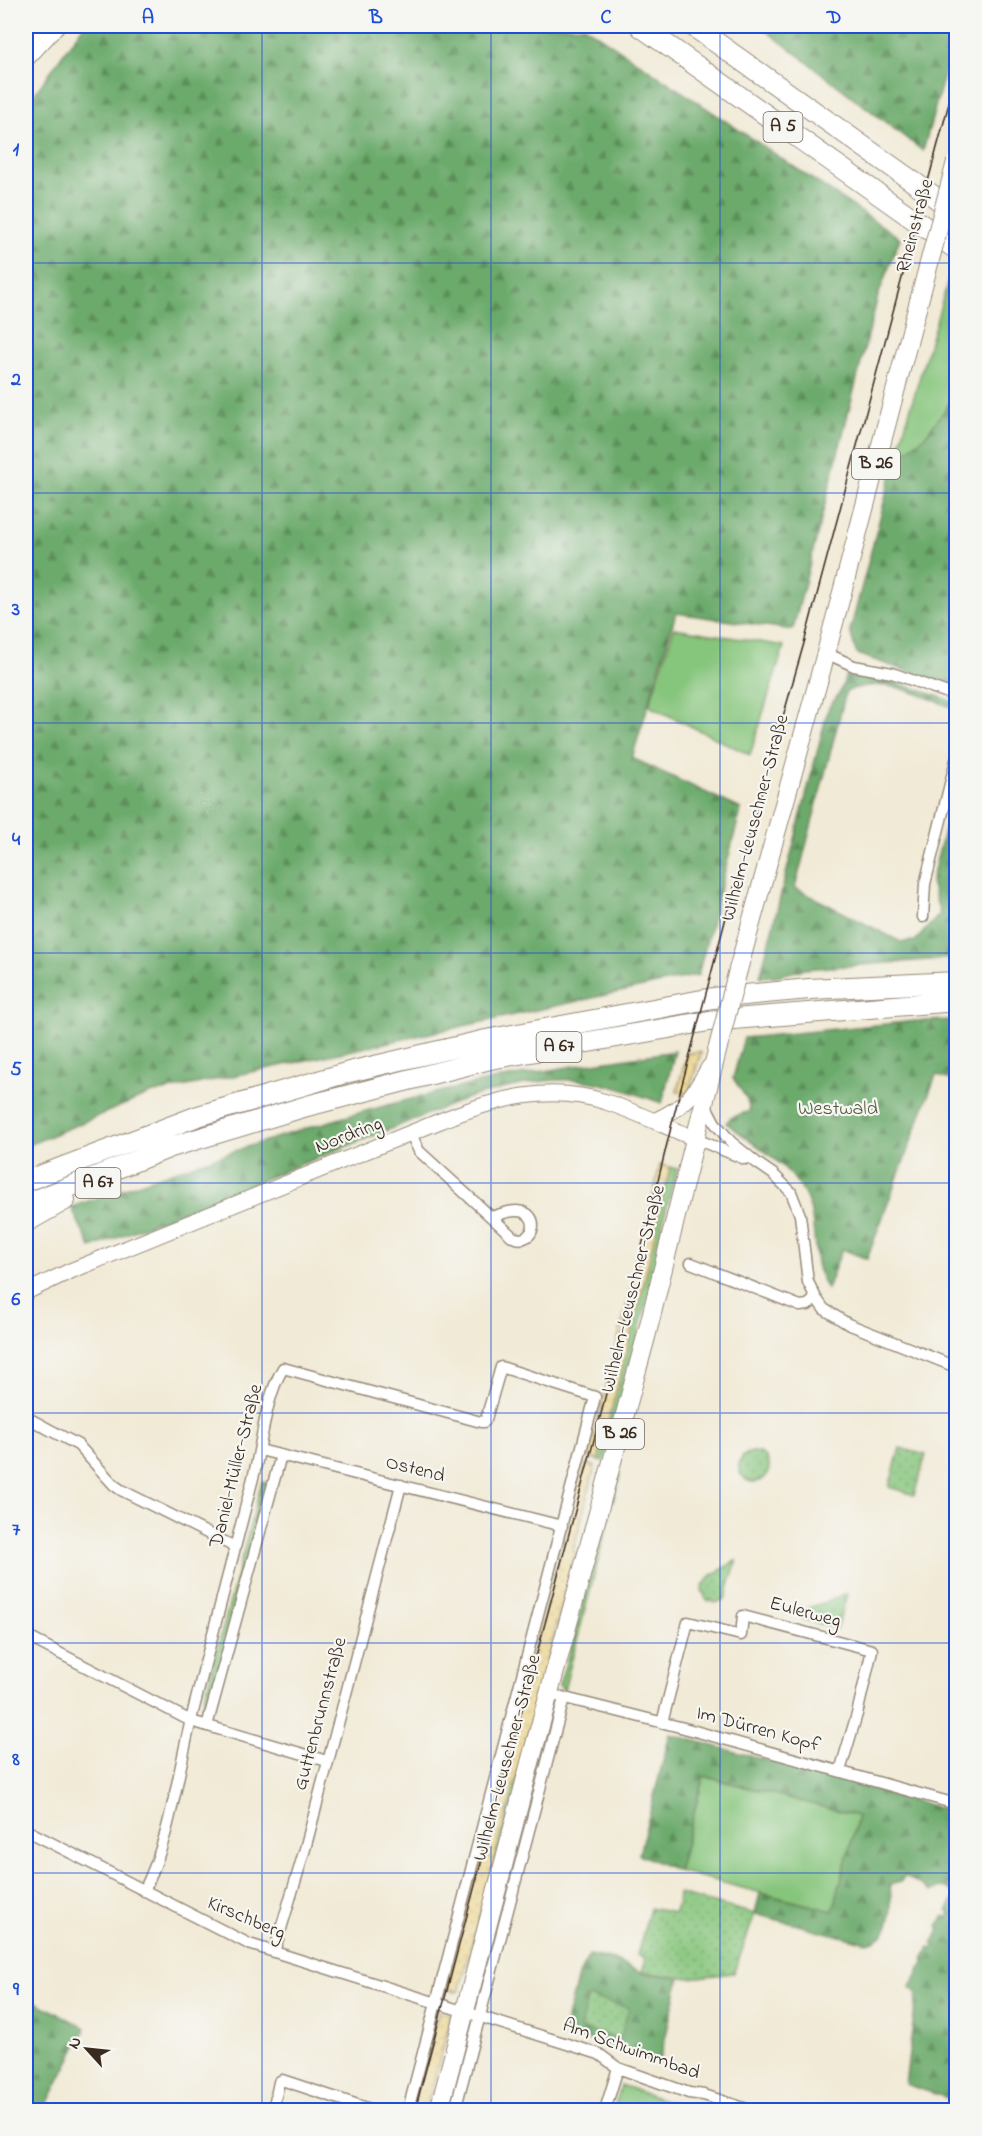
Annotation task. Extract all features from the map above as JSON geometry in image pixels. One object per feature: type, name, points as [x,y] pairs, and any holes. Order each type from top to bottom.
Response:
[{"type":"highway","points":[[26,29],[29,26]]},
{"type":"highway","points":[[26,57],[54,26]]},
{"type":"highway","name":"A 5","points":[[640,26],[957,249]]},
{"type":"highway","name":"A 5","points":[[693,26],[957,212]]},
{"type":"highway","points":[[702,26],[734,54]]},
{"type":"highway","name":"A 67","points":[[26,1181],[209,1113],[349,1072],[486,1041],[712,998],[809,989],[957,982]]},
{"type":"highway","name":"A 67","points":[[26,1204],[171,1147],[307,1106],[490,1059],[709,1021],[957,1001]]},
{"type":"highway","name":"A 67","points":[[26,1222],[171,1147]]},
{"type":"main road","name":"Rheinstraße","points":[[918,308],[957,162]]},
{"type":"main road","name":"Wilhelm-Leuschner-Straße","points":[[438,2110],[472,2014],[556,1696],[738,970],[918,308]]},
{"type":"main road","points":[[654,1121],[683,1106],[697,1088],[717,1051]]},
{"type":"main road","name":"Nordring","points":[[26,1292],[68,1272],[486,1104],[514,1097],[539,1094],[577,1095],[590,1098],[625,1108],[696,1139]]},
{"type":"street","points":[[826,652],[854,666],[892,673],[957,696]]},
{"type":"street","points":[[923,917],[925,884],[957,760]]},
{"type":"street","points":[[705,1104],[724,1135],[786,1185],[798,1207],[807,1274],[816,1298],[824,1309],[848,1324],[957,1367]]},
{"type":"street","points":[[411,1134],[419,1151],[491,1217]]},
{"type":"street","points":[[696,1139],[757,1163]]},
{"type":"street","points":[[691,1263],[800,1306],[808,1305],[816,1298]]},
{"type":"street","name":"Daniel-Müller-Straße","points":[[144,1891],[156,1864],[260,1450],[270,1397],[283,1368],[481,1422],[486,1419],[501,1367],[595,1397]]},
{"type":"street","name":"Wilhelm-Leuschner-Straße","points":[[408,2110],[595,1397]]},
{"type":"street","points":[[26,1418],[78,1445],[121,1490],[235,1547]]},
{"type":"street","name":"Ostend","points":[[260,1450],[562,1526]]},
{"type":"street","name":"Daniel-Müller-Straße","points":[[207,1726],[280,1455]]},
{"type":"street","name":"Guttenbrunnstraße","points":[[274,1952],[305,1849],[401,1485]]},
{"type":"street","name":"Eulerweg","points":[[662,1723],[688,1622],[741,1635],[743,1616],[872,1650],[840,1771]]},
{"type":"street","points":[[26,1636],[191,1721],[327,1761]]},
{"type":"street","name":"Im Dürren Kopf","points":[[556,1696],[957,1804]]},
{"type":"street","name":"Kirschberg","points":[[26,1830],[237,1939],[472,2014]]},
{"type":"street","name":"Wilhelm-Leuschner-Straße","points":[[455,2110],[472,2014]]},
{"type":"street","name":"Am Schwimmbad","points":[[472,2014],[599,2054],[618,2068],[689,2093],[704,2095],[750,2110]]},
{"type":"street","points":[[605,2110],[618,2068]]},
{"type":"street","points":[[273,2110],[280,2080],[374,2110]]},
{"type":"green space","points":[[83,26],[221,26],[237,33],[287,26],[584,26],[900,238],[878,296],[793,630],[676,613],[632,758],[741,809],[698,975],[150,1094],[26,1146],[26,106]]},
{"type":"green space","points":[[760,26],[956,26],[923,151]]},
{"type":"green space","points":[[950,274],[956,279],[957,360],[953,391],[949,404],[939,420],[925,436],[895,461]]},
{"type":"green space","points":[[956,380],[956,688],[860,655],[856,652],[850,631],[895,461],[924,437],[948,406]]},
{"type":"green space","points":[[674,628],[784,646],[750,755],[649,706]]},
{"type":"green space","points":[[846,676],[876,679],[915,688],[956,703],[956,709],[916,693],[888,686],[860,687],[846,692],[795,888],[901,942],[915,941],[940,914],[931,882],[956,784],[956,958],[804,969],[777,976],[760,977],[827,713],[839,694]]},
{"type":"green space","name":"Westwald","points":[[956,1020],[956,1082],[936,1075],[867,1259],[842,1249],[827,1289],[819,1270],[812,1218],[804,1194],[786,1170],[726,1123],[730,1118],[750,1111],[747,1099],[733,1078],[744,1038],[916,1021]]},
{"type":"green space","points":[[675,1051],[662,1103],[607,1085],[573,1080],[535,1082],[473,1096],[91,1248],[71,1207],[264,1141],[411,1099],[514,1076]]},
{"type":"green space","points":[[670,1167],[677,1169],[663,1221],[656,1267],[604,1461],[598,1460],[639,1305]]},
{"type":"green space","points":[[900,1448],[926,1455],[914,1495],[889,1487]]},
{"type":"green space","points":[[754,1452],[765,1456],[769,1467],[765,1478],[754,1482],[743,1478],[739,1467],[743,1456]]},
{"type":"green space","points":[[617,1475],[620,1475],[613,1501],[611,1500],[608,1513],[610,1514],[564,1690],[559,1685]]},
{"type":"green space","points":[[262,1482],[268,1484],[207,1710],[204,1709],[203,1703]]},
{"type":"green space","points":[[737,1560],[725,1599],[716,1603],[707,1600],[702,1591],[710,1576]]},
{"type":"green space","points":[[847,1594],[837,1629],[802,1619],[805,1609]]},
{"type":"green space","points":[[536,1698],[535,1719],[481,1928],[469,1951]]},
{"type":"green space","points":[[670,1734],[956,1812],[956,1894],[945,1887],[931,1891],[905,1876],[900,1882],[890,1885],[891,1912],[887,1928],[876,1940],[867,1943],[755,1914],[760,1893],[833,1911],[858,1816],[704,1776],[678,1871],[639,1854]]},
{"type":"green space","points":[[703,1776],[858,1816],[833,1912],[678,1871]]},
{"type":"green space","points":[[679,1894],[755,1914],[734,1973],[690,1978],[642,1972],[645,1958],[637,1955],[650,1908],[675,1913]]},
{"type":"green space","points":[[956,1895],[956,2101],[905,2084],[917,1993],[910,1988],[929,1948],[932,1949],[935,1945],[932,1943],[940,1929],[938,1927],[944,1916],[948,1918],[950,1913],[947,1911]]},
{"type":"green space","points":[[589,1955],[614,1960],[641,1973],[680,1977],[659,2064],[563,2032],[578,1977]]},
{"type":"green space","points":[[26,1997],[86,2028],[44,2110],[26,2110]]},
{"type":"green space","points":[[588,1997],[629,2008],[620,2039],[580,2028]]},
{"type":"green space","points":[[621,2085],[684,2107],[683,2110],[614,2110]]},
{"type":"sand","points":[[701,1052],[688,1094],[677,1092],[687,1053]]},
{"type":"sand","points":[[660,1165],[670,1167],[639,1305],[598,1460],[588,1457]]},
{"type":"sand","points":[[586,1464],[595,1466],[573,1551],[576,1553],[459,1992],[444,1988],[580,1476]]},
{"type":"sand","points":[[439,2011],[452,2015],[426,2110],[411,2110]]},
{"type":"tram line","points":[[415,2110],[602,1410],[675,1111],[729,906],[804,643],[956,77]]}]
